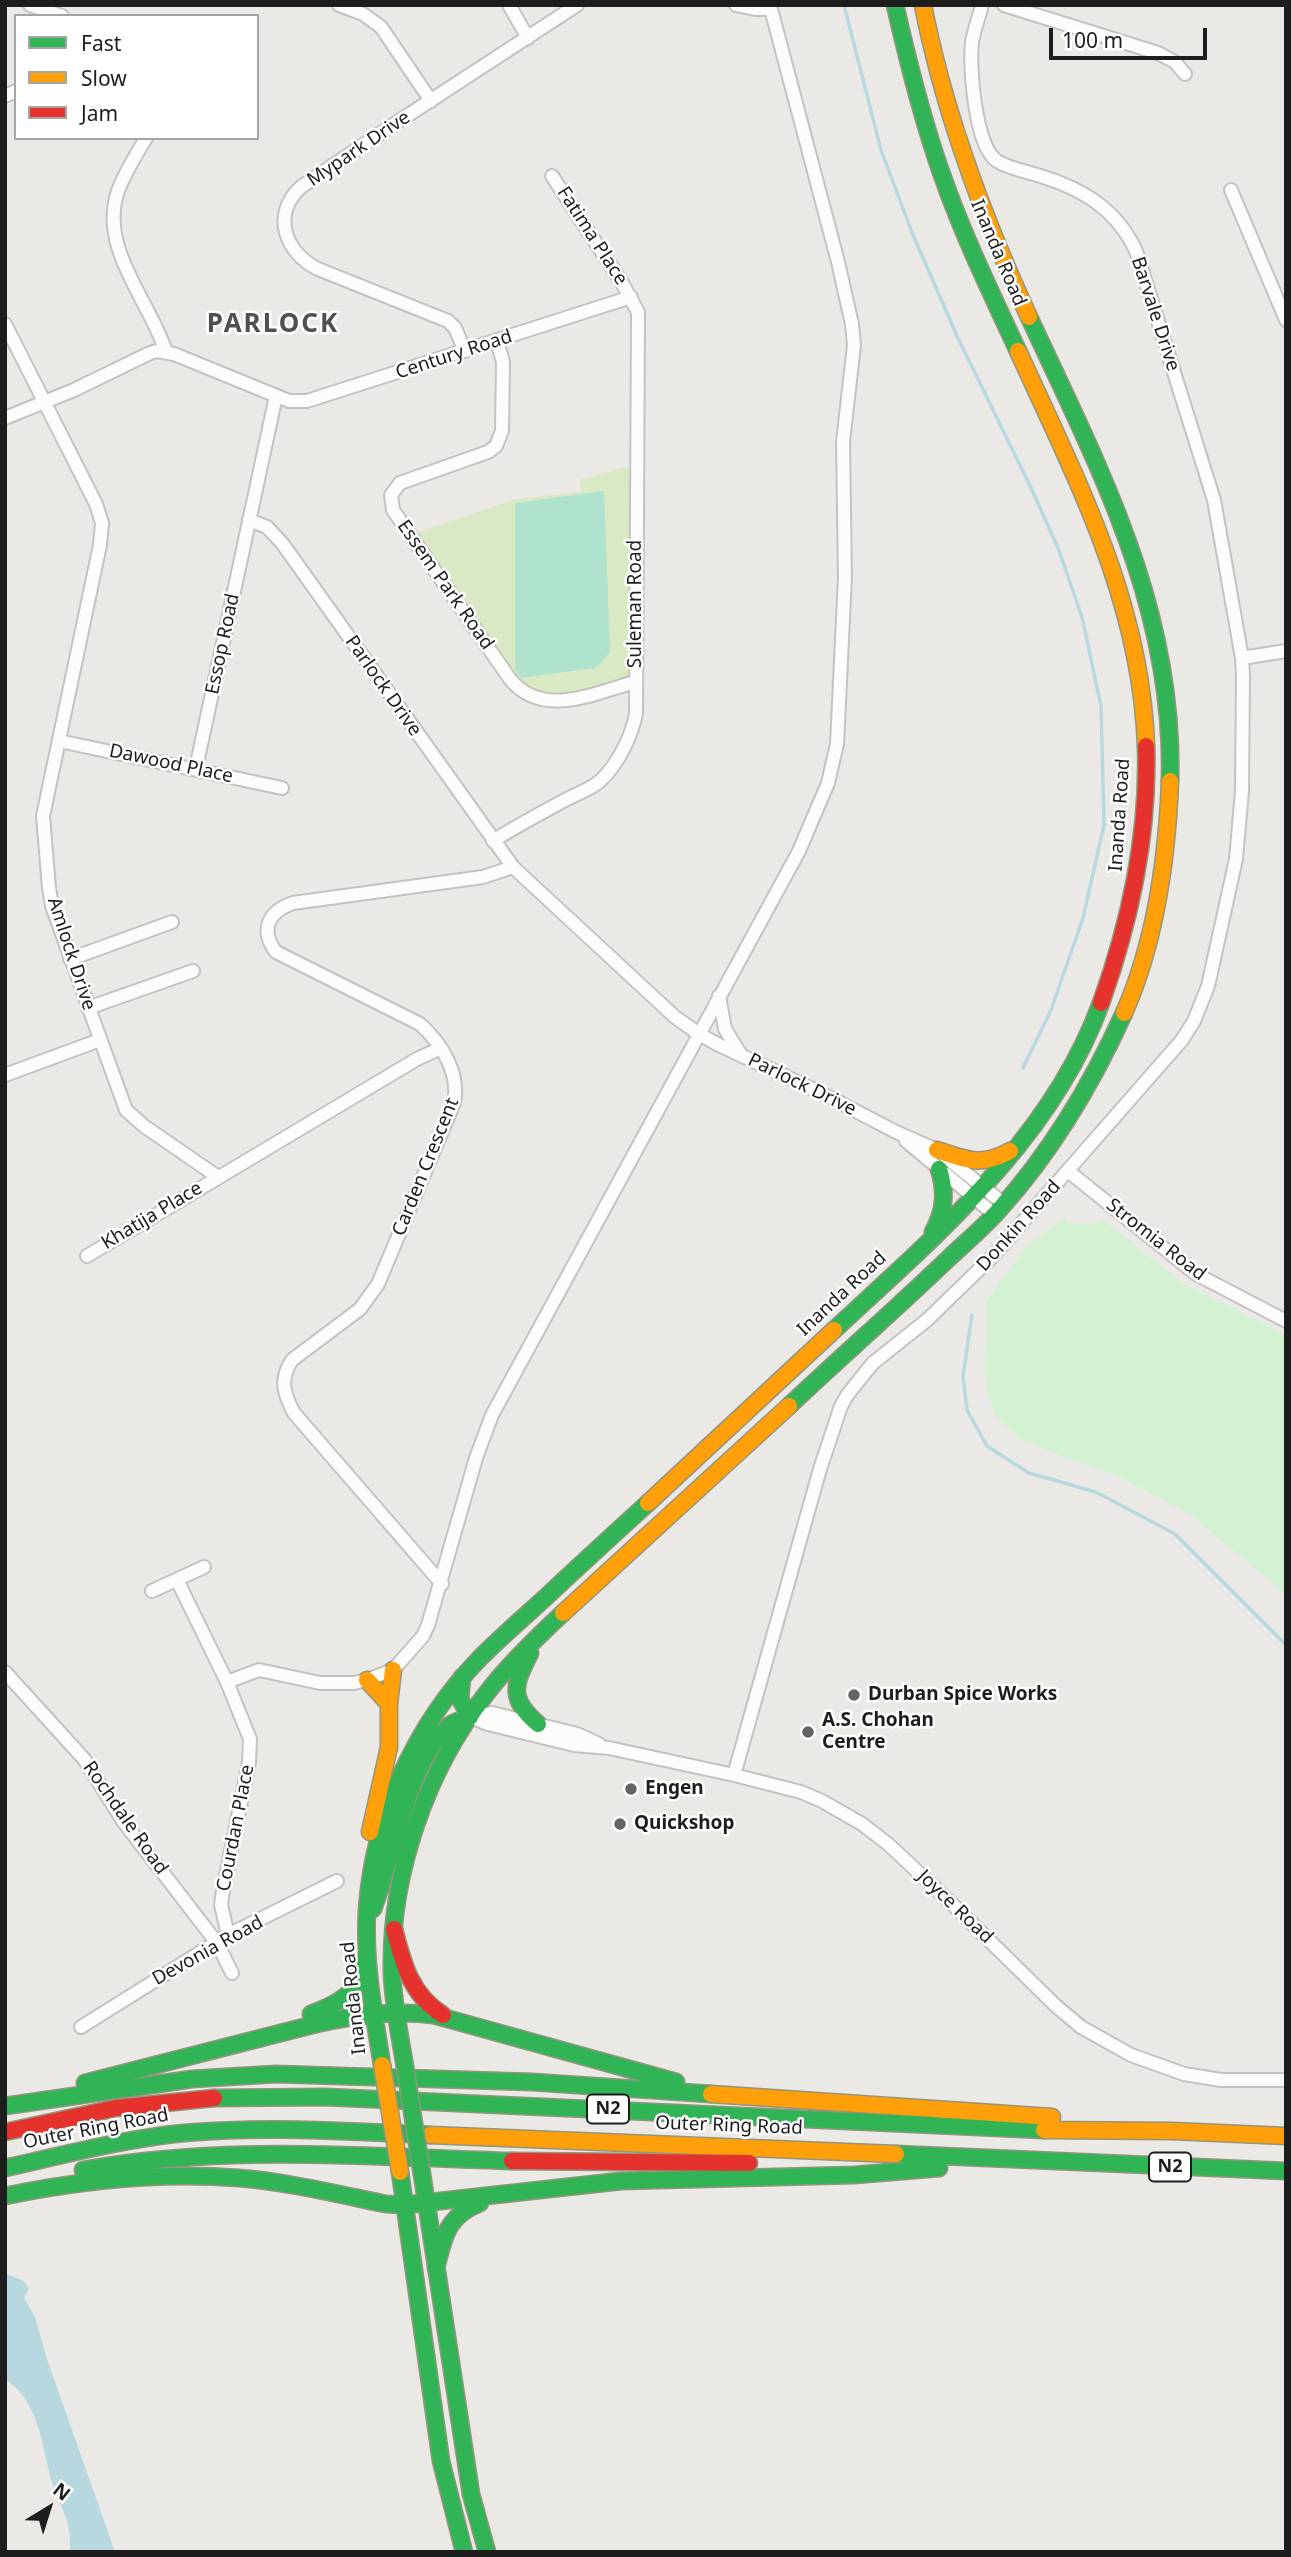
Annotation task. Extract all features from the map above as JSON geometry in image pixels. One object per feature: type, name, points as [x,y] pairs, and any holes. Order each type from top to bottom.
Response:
[{"type":"main road","name":"Inanda Road","points":[[464,2552],[442,2461],[367,1954],[367,1921],[376,1847],[390,1797],[424,1727],[462,1676],[927,1244],[980,1192],[1020,1144],[1074,1061],[1103,999],[1127,924],[1139,864],[1147,788],[1143,695],[1124,603],[1099,531],[963,229],[917,99],[895,5]]},
{"type":"main road","name":"Inanda Road","points":[[487,2552],[471,2494],[392,1971],[394,1929],[400,1890],[419,1823],[440,1770],[470,1717],[503,1674],[535,1641],[999,1209],[1043,1155],[1087,1086],[1125,1010],[1143,957],[1159,895],[1167,834],[1169,725],[1163,665],[1140,573],[1105,482],[992,235],[942,86],[923,5]]},
{"type":"main road","points":[[937,1150],[974,1162],[986,1163],[995,1161],[1020,1144]]},
{"type":"main road","points":[[927,1244],[944,1208],[945,1185],[939,1170]]},
{"type":"main road","points":[[535,1641],[522,1670],[515,1695],[519,1708],[538,1724]]},
{"type":"main road","points":[[367,1921],[363,1908],[365,1857],[389,1747],[389,1704],[393,1670]]},
{"type":"main road","points":[[367,1921],[378,1898],[412,1787],[437,1739],[459,1718],[470,1717],[460,1699],[462,1676]]},
{"type":"main road","points":[[368,1681],[389,1704]]},
{"type":"main road","points":[[394,1929],[414,1991],[433,2011],[453,2021]]},
{"type":"main road","points":[[40,2098],[216,2047],[340,2003],[359,1984],[367,1954]]},
{"type":"main road","points":[[216,2047],[374,2012],[396,2011],[434,2015],[664,2079],[729,2094]]},
{"type":"main road","points":[[5,2104],[192,2079],[276,2074],[532,2082],[729,2094],[1014,2113],[1172,2131]]},
{"type":"main road","name":"Outer Ring Road","points":[[5,2132],[155,2102],[206,2098],[326,2097],[1053,2130],[1286,2136]]},
{"type":"main road","name":"Outer Ring Road","points":[[5,2168],[128,2140],[185,2133],[296,2129],[1286,2171]]},
{"type":"main road","points":[[7,2196],[129,2161],[232,2154],[933,2168]]},
{"type":"main road","points":[[61,2181],[130,2177],[240,2178],[404,2205],[621,2181],[854,2175],[933,2168],[1054,2163]]},
{"type":"main road","points":[[436,2268],[448,2227],[464,2208],[509,2194]]},
{"type":"street","points":[[30,5],[56,14]]},
{"type":"street","points":[[339,5],[363,14],[381,27],[431,101]]},
{"type":"street","points":[[509,5],[528,37]]},
{"type":"street","name":"Mypark Drive","points":[[465,351],[449,321],[310,265],[295,252],[286,231],[286,211],[298,190],[577,5]]},
{"type":"street","points":[[227,1682],[259,1670],[320,1683],[368,1681],[393,1670],[423,1636],[442,1584],[476,1458],[492,1415],[799,851],[818,810],[834,762],[839,714],[845,577],[843,442],[854,356],[853,335],[838,262],[771,7],[755,9],[736,5]]},
{"type":"street","name":"Barvale Drive","points":[[982,5],[972,41],[972,64],[974,94],[988,151],[1005,165],[1054,180],[1091,197],[1118,220],[1136,251],[1214,500],[1242,658]]},
{"type":"street","points":[[1004,5],[1158,53],[1175,62],[1185,74]]},
{"type":"street","points":[[145,140],[117,193],[114,227],[121,255],[158,329],[166,352]]},
{"type":"street","name":"Fatima Place","points":[[552,176],[631,297]]},
{"type":"street","points":[[1231,190],[1286,320]]},
{"type":"street","name":"Century Road","points":[[276,396],[298,402],[316,399],[631,297]]},
{"type":"street","name":"Suleman Road","points":[[493,841],[601,780],[615,763],[632,729],[636,713],[639,318],[631,297]]},
{"type":"street","name":"Amlock Drive","points":[[5,324],[96,504],[102,523],[100,545],[43,816],[49,888],[59,928],[127,1110],[144,1126],[218,1177]]},
{"type":"street","name":"Essem Park Road","points":[[497,341],[503,362],[502,431],[496,446],[488,452],[400,483],[391,495],[393,509],[510,679],[525,694],[538,699],[567,701],[635,682]]},
{"type":"street","points":[[5,418],[148,354],[166,352],[276,396],[249,520]]},
{"type":"street","name":"Parlock Drive","points":[[249,520],[267,527],[282,543],[513,867],[675,1017],[699,1034],[937,1150],[999,1209]]},
{"type":"street","name":"Essop Road","points":[[196,768],[249,520]]},
{"type":"street","points":[[1242,658],[1286,651]]},
{"type":"street","name":"Donkin Road","points":[[734,1775],[820,1469],[841,1406],[848,1394],[873,1363],[954,1297],[1068,1171],[1182,1040],[1202,1002],[1225,915],[1236,859],[1242,791],[1242,658]]},
{"type":"street","name":"Dawood Place","points":[[59,741],[282,788]]},
{"type":"street","name":"Carden Crescent","points":[[442,1584],[294,1413],[283,1385],[286,1369],[292,1360],[360,1309],[378,1284],[454,1103],[454,1078],[432,1035],[407,1016],[276,952],[267,936],[267,926],[275,912],[293,903],[484,877],[513,867]]},
{"type":"street","points":[[70,959],[172,922]]},
{"type":"street","points":[[88,1008],[193,971]]},
{"type":"street","points":[[719,996],[725,1030],[741,1055]]},
{"type":"street","points":[[5,1075],[100,1040]]},
{"type":"street","points":[[218,1177],[417,1059],[441,1048]]},
{"type":"street","name":"Parlock Drive","points":[[896,1132],[939,1170],[980,1192]]},
{"type":"street","name":"Stromia Road","points":[[1068,1171],[1196,1274],[1286,1321]]},
{"type":"street","name":"Khatija Place","points":[[87,1256],[218,1177]]},
{"type":"street","points":[[152,1591],[204,1567]]},
{"type":"street","name":"Courdan Place","points":[[177,1580],[227,1682],[248,1731],[250,1746],[221,1905],[223,1939]]},
{"type":"street","name":"Rochdale Road","points":[[5,1672],[84,1759],[123,1821],[223,1939],[232,1973]]},
{"type":"street","name":"Joyce Road","points":[[470,1717],[492,1713],[577,1734],[609,1748]]},
{"type":"street","name":"Joyce Road","points":[[470,1717],[488,1724],[575,1745],[609,1748],[801,1792],[842,1811],[862,1824],[925,1877],[1066,2016],[1098,2038],[1130,2054],[1184,2074],[1221,2080],[1286,2080]]},
{"type":"street","name":"Devonia Road","points":[[81,2027],[223,1939],[338,1881]]},
{"type":"green space","points":[[637,464],[635,680],[561,697],[524,690],[411,535],[516,499],[581,492],[580,480]]},
{"type":"green space","points":[[604,491],[610,652],[594,668],[521,678],[515,669],[515,503]]},
{"type":"green space","points":[[1064,1218],[1067,1223],[1095,1224],[1102,1219],[1184,1284],[1286,1335],[1286,1596],[1188,1513],[1118,1476],[1022,1441],[996,1416],[987,1391],[985,1375],[987,1300],[1027,1246]]},
{"type":"water","points":[[5,2273],[22,2280],[29,2289],[24,2298],[35,2317],[47,2359],[115,2552],[70,2552],[68,2525],[53,2485],[37,2424],[25,2399],[5,2379]]},
{"type":"waterway","points":[[844,5],[881,150],[913,235],[957,336],[1058,548],[1082,617],[1101,706],[1104,825],[1083,918],[1051,1010],[1023,1068]]},
{"type":"waterway","points":[[972,1315],[963,1376],[967,1410],[987,1446],[1029,1473],[1096,1492],[1175,1534],[1286,1645]]},
{"type":"traffic: fast","points":[[895,5],[916,90],[942,175],[968,242],[1018,351]]},
{"type":"traffic: fast","points":[[1029,317],[1106,485],[1146,598],[1160,657],[1168,718],[1170,781]]},
{"type":"traffic: fast","points":[[834,1330],[951,1220],[1022,1141],[1053,1098],[1079,1052],[1101,1003]]},
{"type":"traffic: fast","points":[[789,1406],[981,1228],[1018,1188],[1069,1116],[1124,1013]]},
{"type":"traffic: fast","points":[[933,1232],[943,1201],[939,1169]]},
{"type":"traffic: fast","points":[[382,2065],[368,1969],[367,1911],[378,1842],[401,1775],[435,1713],[480,1658],[648,1503]]},
{"type":"traffic: fast","points":[[405,2067],[393,1984],[393,1935],[397,1898],[416,1825],[429,1790],[465,1724],[504,1673],[563,1613]]},
{"type":"traffic: fast","points":[[530,1653],[520,1674],[517,1691],[522,1706],[538,1724]]},
{"type":"traffic: fast","points":[[462,1677],[460,1699],[470,1717]]},
{"type":"traffic: fast","points":[[373,1909],[403,1811],[423,1761],[436,1740],[450,1725],[470,1717]]},
{"type":"traffic: fast","points":[[311,2014],[334,2004],[349,1993],[359,1977],[367,1954]]},
{"type":"traffic: fast","points":[[85,2083],[316,2024],[389,2013],[434,2015],[676,2082]]},
{"type":"traffic: fast","points":[[405,2067],[422,2174]]},
{"type":"traffic: fast","points":[[5,2106],[192,2079],[276,2074],[532,2082],[711,2094]]},
{"type":"traffic: fast","points":[[214,2098],[326,2097],[1044,2130]]},
{"type":"traffic: fast","points":[[5,2168],[116,2143],[184,2133],[276,2130],[430,2135]]},
{"type":"traffic: fast","points":[[896,2154],[1286,2171]]},
{"type":"traffic: fast","points":[[83,2170],[189,2157],[243,2155],[351,2155],[512,2161]]},
{"type":"traffic: fast","points":[[5,2196],[121,2179],[209,2176],[276,2182],[386,2204],[404,2205],[621,2181],[854,2175],[939,2168]]},
{"type":"traffic: fast","points":[[400,2172],[441,2461],[464,2552]]},
{"type":"traffic: fast","points":[[422,2174],[471,2494],[487,2552]]},
{"type":"traffic: fast","points":[[436,2268],[449,2228],[460,2214],[480,2203]]},
{"type":"traffic: slow","points":[[923,5],[942,85],[967,164],[1029,317]]},
{"type":"traffic: slow","points":[[1018,351],[1083,495],[1119,592],[1132,641],[1146,746]]},
{"type":"traffic: slow","points":[[1124,1013],[1144,957],[1158,899],[1170,781]]},
{"type":"traffic: slow","points":[[937,1150],[974,1160],[991,1159],[1010,1151]]},
{"type":"traffic: slow","points":[[648,1503],[834,1330]]},
{"type":"traffic: slow","points":[[563,1613],[789,1406]]},
{"type":"traffic: slow","points":[[370,1832],[389,1747],[389,1704],[393,1670]]},
{"type":"traffic: slow","points":[[367,1680],[389,1704]]},
{"type":"traffic: slow","points":[[382,2065],[400,2172]]},
{"type":"traffic: slow","points":[[711,2094],[1052,2117]]},
{"type":"traffic: slow","points":[[1044,2130],[1172,2131],[1286,2136]]},
{"type":"traffic: slow","points":[[430,2135],[896,2154]]},
{"type":"traffic: jam","points":[[1101,1003],[1121,940],[1136,876],[1144,812],[1146,746]]},
{"type":"traffic: jam","points":[[394,1929],[410,1978],[423,1998],[443,2015]]},
{"type":"traffic: jam","points":[[5,2132],[116,2108],[214,2098]]},
{"type":"traffic: jam","points":[[512,2161],[749,2163]]},
{"type":"place","name":"Durban Spice Works","points":[[854,1695]]},
{"type":"place","name":"A.S. Chohan Centre","points":[[808,1732]]},
{"type":"place","name":"Engen","points":[[631,1789]]},
{"type":"place","name":"Quickshop","points":[[620,1824]]},
{"type":"district","name":"PARLOCK","points":[[273,325]]}]
